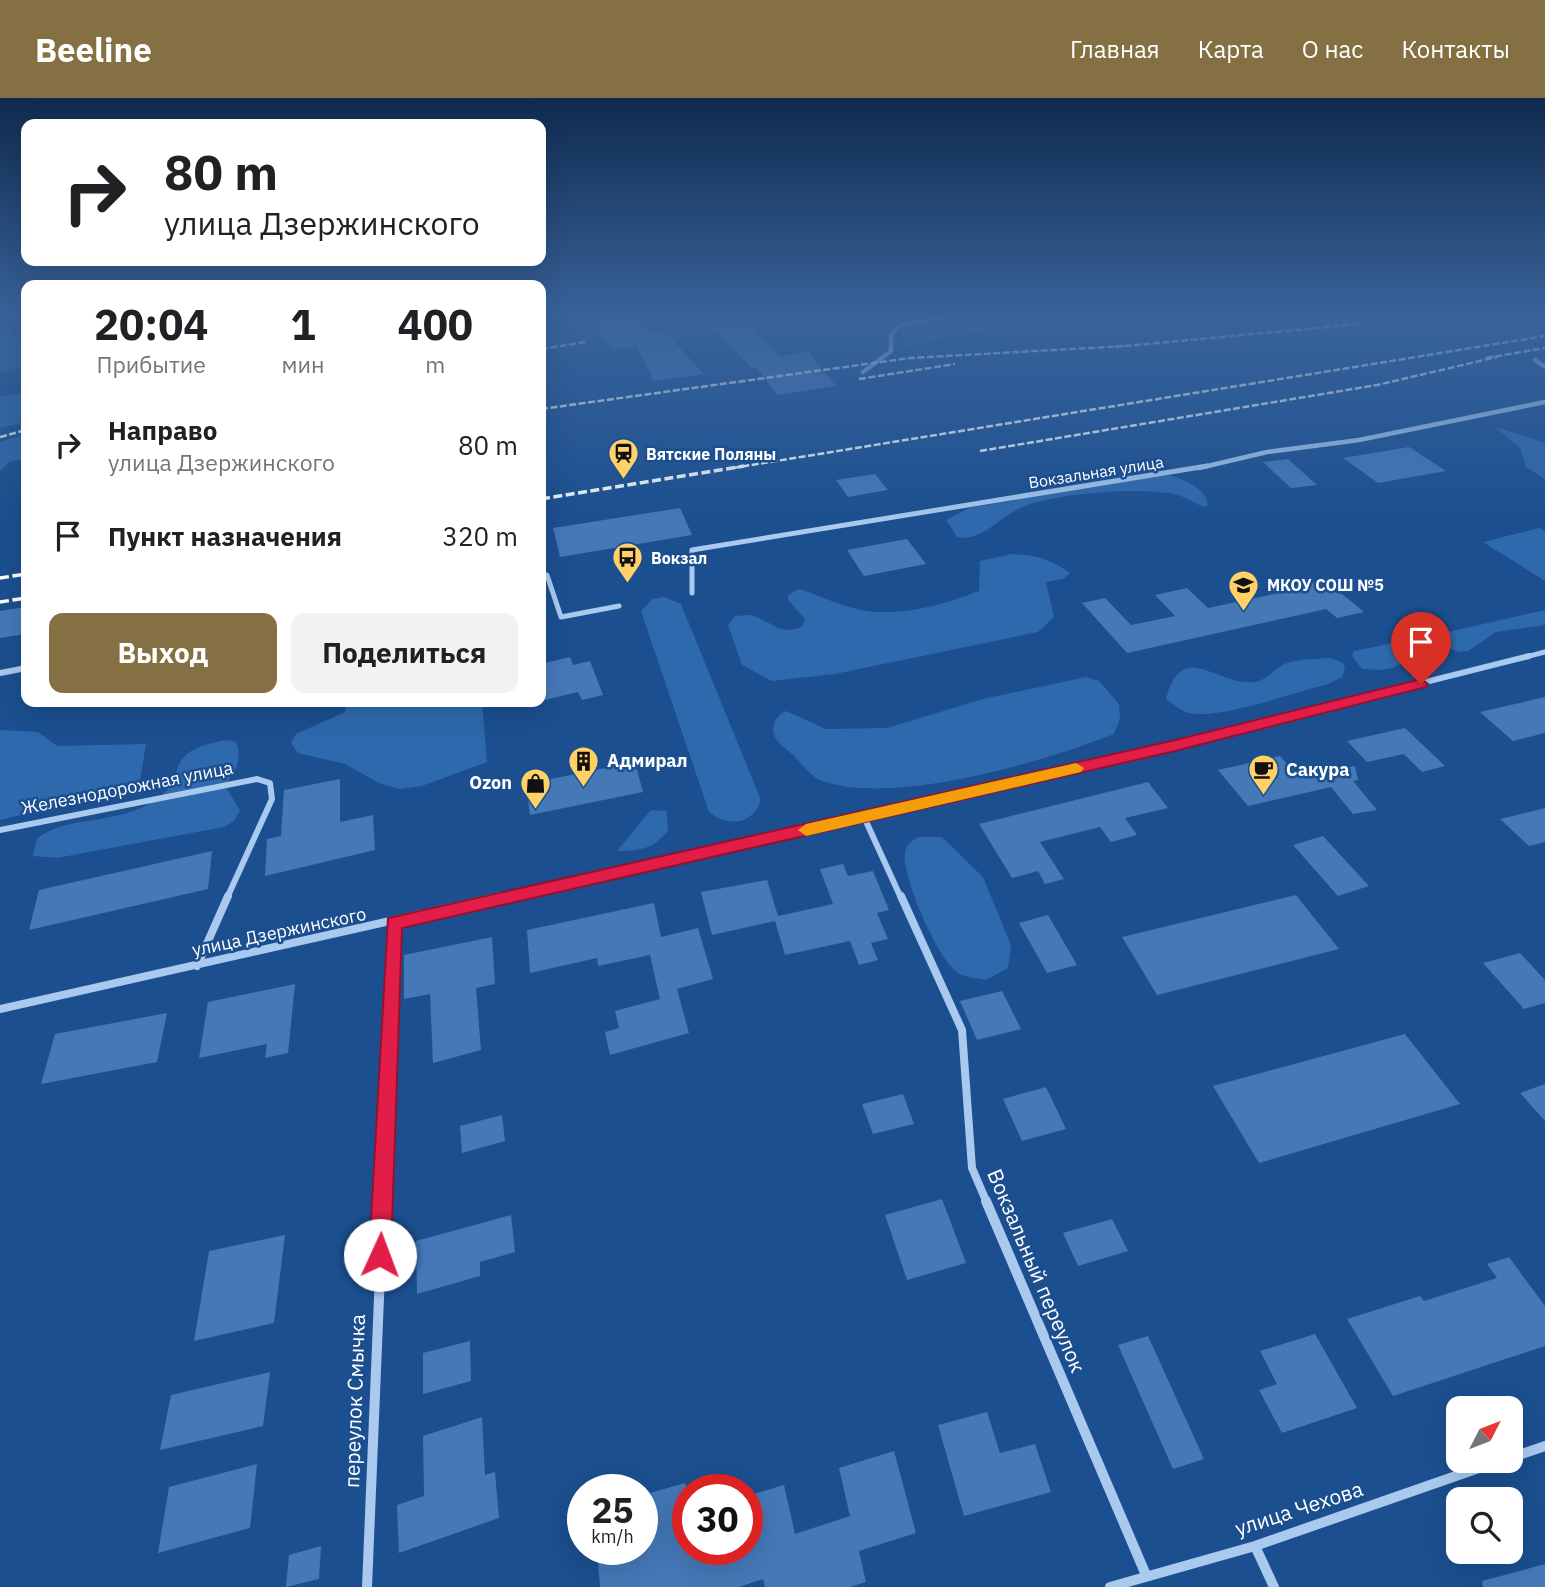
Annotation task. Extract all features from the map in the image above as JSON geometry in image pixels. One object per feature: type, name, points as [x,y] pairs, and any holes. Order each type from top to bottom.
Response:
[{"type":"street","name":"Вокзальная улица","points":[[692,593],[691,551],[1177,473],[1267,452],[1359,440],[1545,402]]},
{"type":"street","points":[[546,575],[561,617],[619,606]]},
{"type":"street","name":"улица Дзержинского","points":[[0,1009],[864,817],[1171,746],[1545,652]]},
{"type":"street","points":[[0,673],[21,669]]},
{"type":"street","name":"Железнодорожная улица","points":[[0,830],[257,779],[270,783],[272,799],[197,966]]},
{"type":"street","name":"Вокзальный переулок","points":[[864,817],[962,1030],[972,1168],[1146,1575]]},
{"type":"street","name":"переулок Смычка","points":[[367,1587],[394,923]]},
{"type":"street","points":[[1523,1454],[1545,1446]]},
{"type":"street","name":"улица Чехова","points":[[1110,1587],[1255,1546],[1462,1474]]},
{"type":"street","points":[[1255,1546],[1274,1587]]},
{"type":"shaded area","points":[[21,393],[21,423],[0,428],[0,397]]},
{"type":"shaded area","points":[[1494,426],[1545,443],[1545,479],[1526,467],[1520,448]]},
{"type":"shaded area","points":[[21,436],[21,459],[9,462],[0,471],[0,442]]},
{"type":"shaded area","points":[[1163,474],[1197,488],[1206,498],[1208,505],[1204,507],[1182,496],[1159,492],[1119,491],[1076,495],[1023,507],[983,532],[966,538],[957,537],[946,520],[969,508]]},
{"type":"shaded area","points":[[1539,528],[1545,531],[1545,581],[1483,542]]},
{"type":"shaded area","points":[[1012,554],[1043,559],[1070,573],[1063,579],[1046,582],[1054,617],[1038,632],[835,674],[772,681],[742,665],[728,625],[735,616],[749,615],[782,629],[802,627],[805,619],[788,600],[788,595],[799,589],[867,611],[896,612],[939,604],[979,591],[980,561]]},
{"type":"shaded area","points":[[664,597],[681,604],[761,800],[757,809],[746,819],[731,822],[709,812],[641,611],[652,599]]},
{"type":"shaded area","points":[[1545,610],[1545,625],[1496,632],[1468,651],[1458,652],[1438,642],[1444,633]]},
{"type":"shaded area","points":[[1398,642],[1410,652],[1401,663],[1390,668],[1362,669],[1352,656],[1354,651]]},
{"type":"shaded area","points":[[1330,658],[1343,663],[1345,669],[1342,677],[1328,684],[1237,709],[1218,713],[1189,713],[1166,699],[1173,681],[1181,671],[1191,668],[1203,669],[1241,682],[1255,682],[1287,663]]},
{"type":"shaded area","points":[[1086,677],[1099,681],[1119,704],[1120,719],[1114,734],[1010,768],[928,784],[888,788],[853,787],[822,781],[776,740],[773,729],[779,716],[786,711],[826,729],[887,728],[983,699]]},
{"type":"shaded area","points":[[346,707],[482,707],[487,762],[422,786],[399,789],[379,783],[345,764],[298,753],[291,743],[296,734],[345,712]]},
{"type":"shaded area","points":[[0,730],[38,732],[57,746],[146,744],[139,787],[0,820]]},
{"type":"shaded area","points":[[227,740],[236,742],[239,754],[235,770],[225,786],[240,810],[234,821],[224,827],[57,858],[33,856],[37,838],[50,831],[124,814],[154,801],[172,783],[178,766],[191,751]]},
{"type":"shaded area","points":[[651,810],[667,811],[668,831],[646,848],[617,851]]},
{"type":"shaded area","points":[[918,837],[942,837],[983,877],[1011,945],[1008,968],[986,980],[969,977],[951,967],[942,954],[923,918],[905,864],[906,847]]},
{"type":"building","points":[[771,386],[833,386],[777,395]]},
{"type":"building","points":[[1409,447],[1446,471],[1378,483],[1343,458]]},
{"type":"building","points":[[1288,459],[1317,485],[1291,488],[1263,462]]},
{"type":"building","points":[[875,474],[888,490],[848,497],[836,480]]},
{"type":"building","name":"Вятские Поляны","points":[[680,508],[692,535],[560,557],[553,528]]},
{"type":"building","points":[[907,539],[926,564],[864,576],[847,550]]},
{"type":"building","name":"МКОУ СОШ №5","points":[[1325,580],[1364,612],[1337,618],[1326,609],[1127,653],[1082,603],[1105,598],[1131,625],[1175,616],[1155,595],[1187,588],[1208,608],[1302,588],[1298,586]]},
{"type":"building","points":[[21,608],[21,635],[0,638],[0,611]]},
{"type":"building","points":[[570,657],[573,665],[590,661],[603,695],[582,700],[578,692],[546,700],[546,663]]},
{"type":"building","points":[[1545,697],[1545,733],[1513,741],[1480,712]]},
{"type":"building","points":[[1405,728],[1445,766],[1422,772],[1404,754],[1367,762],[1347,741]]},
{"type":"building","name":"Сакура","points":[[1280,756],[1297,775],[1355,766],[1358,780],[1353,781],[1377,810],[1353,814],[1331,787],[1248,806],[1218,770]]},
{"type":"building","name":"Адмирал","points":[[635,762],[643,792],[530,815],[526,784]]},
{"type":"building","points":[[340,779],[340,822],[373,815],[375,850],[265,876],[267,839],[281,836],[284,790]]},
{"type":"building","points":[[1148,782],[1168,808],[1125,818],[1137,835],[1111,842],[1100,827],[1040,842],[1064,879],[1045,884],[1038,871],[1012,878],[979,824]]},
{"type":"building","points":[[1545,808],[1545,842],[1529,846],[1500,819]]},
{"type":"building","points":[[1323,836],[1369,886],[1338,896],[1293,845]]},
{"type":"building","points":[[212,851],[208,889],[29,930],[39,890]]},
{"type":"building","points":[[843,864],[848,876],[873,871],[889,910],[877,913],[888,939],[871,943],[878,960],[859,965],[850,941],[785,955],[775,921],[712,935],[701,892],[767,880],[778,916],[833,904],[820,869]]},
{"type":"building","points":[[1296,895],[1339,949],[1157,995],[1122,937]]},
{"type":"building","points":[[654,903],[661,937],[698,928],[713,979],[677,989],[689,1033],[610,1055],[605,1032],[619,1028],[615,1011],[660,999],[650,955],[598,966],[597,958],[530,973],[527,930]]},
{"type":"building","points":[[1048,915],[1077,965],[1047,973],[1019,923]]},
{"type":"building","points":[[492,937],[495,984],[476,988],[481,1050],[433,1063],[430,994],[404,999],[404,955]]},
{"type":"building","points":[[1520,953],[1545,980],[1545,1003],[1524,1009],[1483,963]]},
{"type":"building","points":[[295,984],[288,1053],[265,1058],[267,1044],[199,1058],[208,1002]]},
{"type":"building","points":[[1002,991],[1021,1029],[977,1040],[960,1001]]},
{"type":"building","points":[[167,1013],[157,1062],[41,1084],[55,1034]]},
{"type":"building","points":[[1405,1034],[1460,1104],[1259,1163],[1213,1086]]},
{"type":"building","points":[[1545,1084],[1545,1121],[1520,1093]]},
{"type":"building","points":[[1046,1087],[1066,1129],[1022,1141],[1003,1099]]},
{"type":"building","points":[[903,1094],[914,1124],[873,1134],[862,1104]]},
{"type":"building","points":[[502,1115],[505,1141],[462,1153],[460,1126]]},
{"type":"building","points":[[942,1199],[966,1263],[907,1280],[885,1215]]},
{"type":"building","points":[[511,1215],[515,1252],[480,1262],[480,1276],[417,1294],[416,1241]]},
{"type":"building","points":[[1112,1219],[1128,1251],[1078,1266],[1063,1233]]},
{"type":"building","points":[[285,1235],[274,1323],[194,1341],[209,1251]]},
{"type":"building","points":[[1509,1257],[1545,1306],[1545,1346],[1393,1396],[1347,1319],[1420,1296],[1424,1301],[1497,1278],[1487,1264]]},
{"type":"building","points":[[1315,1334],[1357,1408],[1282,1433],[1259,1390],[1277,1384],[1260,1351]]},
{"type":"building","points":[[1148,1336],[1204,1459],[1173,1469],[1118,1345]]},
{"type":"building","points":[[470,1341],[471,1381],[423,1394],[423,1353]]},
{"type":"building","points":[[270,1372],[263,1426],[160,1450],[171,1395]]},
{"type":"building","points":[[987,1412],[1000,1453],[1035,1444],[1051,1492],[964,1516],[938,1425]]},
{"type":"building","points":[[482,1417],[485,1475],[495,1472],[499,1518],[399,1553],[397,1505],[424,1496],[423,1436]]},
{"type":"building","points":[[894,1451],[916,1533],[859,1551],[866,1582],[850,1587],[765,1587],[763,1579],[739,1587],[600,1587],[598,1565],[658,1565],[658,1491],[672,1487],[672,1565],[763,1565],[763,1491],[784,1485],[795,1534],[850,1516],[839,1468]]},
{"type":"building","points":[[257,1464],[250,1528],[158,1553],[169,1487]]},
{"type":"building","points":[[321,1546],[319,1579],[286,1587],[289,1555]]},
{"type":"building","points":[[1545,1564],[1545,1587],[1483,1587],[1482,1581]]},
{"type":"railway","points":[[546,408],[704,386]]},
{"type":"railway","points":[[733,468],[1234,386]]},
{"type":"railway","points":[[980,451],[1368,386]]},
{"type":"railway","points":[[0,437],[21,431]]},
{"type":"railway","points":[[546,498],[744,466]]},
{"type":"railway","points":[[0,578],[21,575]]},
{"type":"railway","points":[[0,602],[21,599]]},
{"type":"slow traffic","points":[[806,830],[1076,768]]},
{"type":"place","name":"Вятские Поляны","points":[[623,481]]},
{"type":"place","name":"Вокзал","points":[[628,585]]},
{"type":"place","name":"МКОУ СОШ №5","points":[[1244,612]]},
{"type":"place","name":"Адмирал","points":[[584,788]]},
{"type":"place","name":"Сакура","points":[[1263,797]]},
{"type":"place","name":"Ozon","points":[[535,810]]},
{"type":"route","points":[[380,1255],[394,923],[1171,746],[1421,684]]}]
